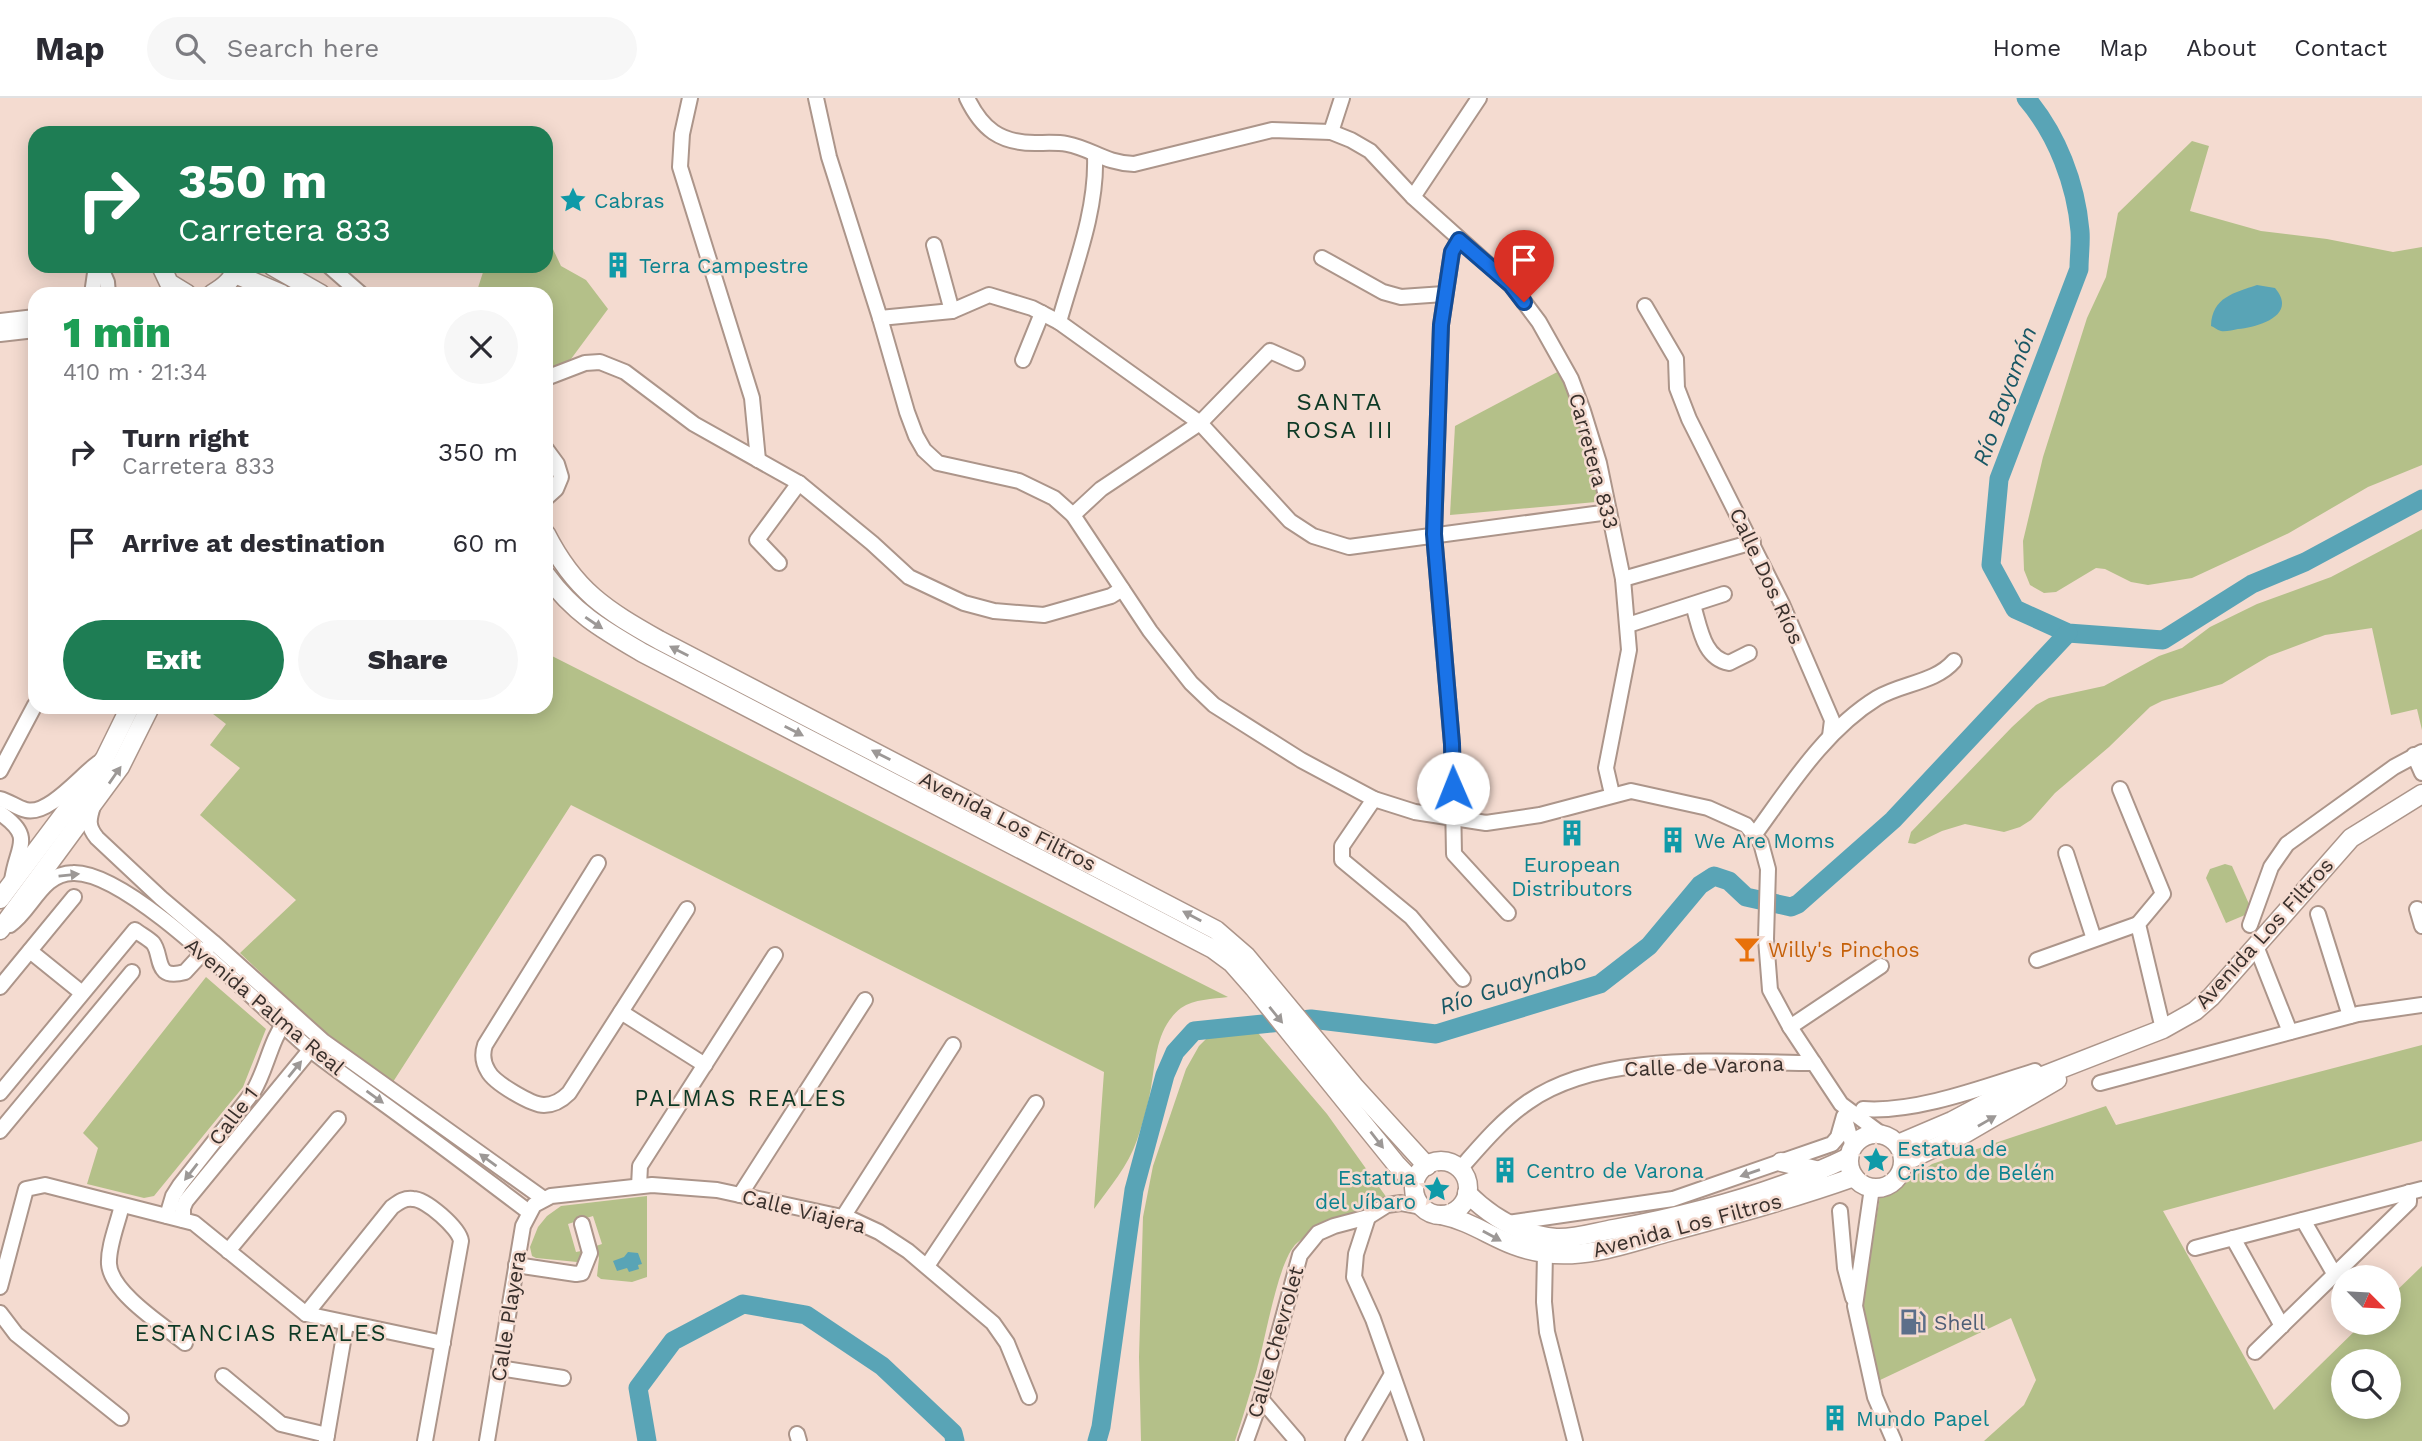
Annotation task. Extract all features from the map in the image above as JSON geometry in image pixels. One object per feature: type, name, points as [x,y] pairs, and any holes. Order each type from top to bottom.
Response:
[{"type":"main road","points":[[164,273],[169,283],[176,287]]},
{"type":"main road","points":[[242,273],[269,287]]},
{"type":"main road","points":[[284,273],[309,287]]},
{"type":"main road","name":"Avenida Los Filtros","points":[[553,549],[580,587],[619,617],[1200,920],[1229,940],[1239,960],[1348,1091],[1396,1164],[1415,1184]]},
{"type":"main road","name":"Avenida Los Filtros","points":[[553,585],[564,600],[581,615],[643,653],[1239,960]]},
{"type":"main road","points":[[0,899],[105,758],[127,714]]},
{"type":"main road","points":[[0,931],[120,768],[147,714]]},
{"type":"main road","name":"Avenida Los Filtros","points":[[1898,1144],[1952,1121],[2022,1084],[2163,1029],[2195,1011],[2211,998],[2351,838],[2422,793]]},
{"type":"main road","name":"Avenida Los Filtros","points":[[1904,1162],[1966,1133],[2096,1055]]},
{"type":"main road","name":"Avenida Los Filtros","points":[[1348,1091],[1427,1166]]},
{"type":"main road","points":[[1880,1133],[1898,1144],[1904,1162],[1900,1174],[1893,1182],[1872,1188],[1854,1177],[1850,1168],[1851,1152],[1866,1136],[1880,1133]]},
{"type":"main road","name":"Avenida Los Filtros","points":[[1467,1193],[1492,1215],[1522,1230],[1558,1238],[1577,1236],[1684,1214],[1786,1185],[1820,1171],[1851,1152]]},
{"type":"main road","points":[[1441,1161],[1460,1169],[1466,1178],[1467,1193],[1460,1207],[1441,1215],[1430,1213],[1422,1207],[1416,1195],[1415,1184],[1422,1169],[1441,1161]]},
{"type":"main road","points":[[1782,1162],[1820,1171]]},
{"type":"main road","name":"Avenida Los Filtros","points":[[1441,1215],[1457,1218],[1514,1247],[1545,1254],[1578,1254],[1611,1248],[1756,1208],[1854,1177]]},
{"type":"street","points":[[690,98],[682,134],[680,167],[752,398],[758,460]]},
{"type":"street","points":[[816,98],[829,157],[880,318],[906,412],[924,450],[938,463],[1004,477],[1054,498],[1073,515],[1173,663],[1214,705],[1318,771],[1374,799],[1415,812],[1486,823],[1541,814],[1631,791],[1708,808],[1746,825],[1761,843],[1768,869],[1766,939],[1770,990],[1790,1027],[1843,1110],[1851,1152]]},
{"type":"street","name":"Carretera 833","points":[[967,98],[987,128],[998,136],[1027,143],[1065,143],[1119,163],[1134,164],[1272,130],[1331,132],[1370,152],[1412,198],[1511,285],[1539,322],[1571,379],[1600,463],[1623,579],[1628,625],[1628,664],[1606,768],[1612,794]]},
{"type":"street","points":[[1331,132],[1342,98]]},
{"type":"street","points":[[1412,198],[1479,98]]},
{"type":"street","points":[[1059,322],[1091,207],[1096,182],[1095,156]]},
{"type":"street","points":[[1459,240],[1452,252],[1441,325],[1434,534],[1452,744],[1454,854],[1508,913]]},
{"type":"street","points":[[934,246],[952,310]]},
{"type":"street","points":[[1322,258],[1383,292],[1401,297],[1444,294]]},
{"type":"street","points":[[337,273],[353,287]]},
{"type":"street","points":[[880,318],[952,310],[989,295],[1042,313],[1059,322],[1200,423],[1290,521],[1313,536],[1349,547],[1609,512]]},
{"type":"street","name":"Calle Dos Ríos","points":[[1646,306],[1675,359],[1676,388],[1689,419],[1753,542],[1832,720],[1830,736]]},
{"type":"street","points":[[1023,360],[1042,313]]},
{"type":"street","points":[[0,321],[28,318]]},
{"type":"street","points":[[0,334],[28,331]]},
{"type":"street","points":[[1073,515],[1101,489],[1200,423],[1270,351],[1297,363]]},
{"type":"street","points":[[553,375],[585,363],[600,362],[625,372],[694,424],[799,483],[872,543],[909,578],[964,603],[994,611],[1044,615],[1111,596],[1122,589]]},
{"type":"street","points":[[553,459],[561,477],[553,492]]},
{"type":"street","points":[[779,563],[757,541],[799,483]]},
{"type":"street","points":[[1623,579],[1753,542]]},
{"type":"street","points":[[1628,625],[1724,594]]},
{"type":"street","points":[[1693,605],[1710,653],[1729,663],[1749,653]]},
{"type":"street","points":[[1755,834],[1830,736],[1878,698],[1946,671],[1955,662]]},
{"type":"street","points":[[0,771],[30,714]]},
{"type":"street","points":[[2250,925],[2271,867],[2287,844],[2394,767],[2418,754],[2422,774]]},
{"type":"street","points":[[0,799],[26,810],[37,811],[105,758]]},
{"type":"street","points":[[2038,960],[2138,924],[2163,894],[2120,789]]},
{"type":"street","points":[[1374,799],[1342,846],[1342,860],[1411,917],[1462,979]]},
{"type":"street","points":[[0,1093],[135,930],[154,944],[159,965],[170,973],[185,972],[208,947],[184,927],[161,898],[92,832],[88,822],[94,803]]},
{"type":"street","points":[[0,813],[20,830],[21,847],[12,883]]},
{"type":"street","points":[[2066,853],[2094,939]]},
{"type":"street","points":[[598,863],[487,1037],[483,1056],[487,1069],[494,1078],[530,1102],[546,1105],[559,1102],[569,1093],[687,909]]},
{"type":"street","name":"Avenida Palma Real","points":[[0,931],[18,919],[55,877],[74,872],[103,881],[184,927]]},
{"type":"street","points":[[0,987],[74,897]]},
{"type":"street","points":[[2417,909],[2422,926]]},
{"type":"street","points":[[2318,914],[2350,1016]]},
{"type":"street","points":[[2138,924],[2163,1029]]},
{"type":"street","points":[[154,944],[171,942],[184,927]]},
{"type":"street","points":[[2256,946],[2290,1032]]},
{"type":"street","name":"Avenida Palma Real","points":[[208,947],[293,1013],[315,1044],[529,1212]]},
{"type":"street","name":"Avenida Palma Real","points":[[208,947],[283,1025],[544,1199]]},
{"type":"street","points":[[30,951],[82,993]]},
{"type":"street","points":[[639,1186],[640,1166],[775,956]]},
{"type":"street","points":[[1790,1027],[1881,966]]},
{"type":"street","points":[[0,1131],[132,972]]},
{"type":"street","points":[[740,1195],[865,1000]]},
{"type":"street","points":[[2100,1083],[2350,1016],[2422,1005]]},
{"type":"street","points":[[621,1012],[705,1065]]},
{"type":"street","name":"Calle 1","points":[[167,1216],[173,1196],[180,1185],[259,1082],[278,1031],[293,1013]]},
{"type":"street","name":"Calle 1","points":[[183,1220],[186,1201],[315,1044]]},
{"type":"street","points":[[39,1045],[58,1061]]},
{"type":"street","points":[[843,1217],[953,1045]]},
{"type":"street","points":[[1863,1109],[1888,1111],[1917,1105],[2008,1080],[2084,1054],[2096,1055]]},
{"type":"street","name":"Calle de Varona","points":[[1460,1169],[1496,1129],[1528,1101],[1570,1080],[1613,1069],[1669,1063],[1814,1063]]},
{"type":"street","points":[[927,1266],[1036,1103]]},
{"type":"street","points":[[1843,1110],[1880,1133]]},
{"type":"street","points":[[1507,1223],[1673,1199],[1832,1144],[1838,1137],[1843,1110]]},
{"type":"street","points":[[228,1251],[338,1119]]},
{"type":"street","points":[[0,1287],[26,1189],[45,1185],[194,1223],[306,1314],[443,1343]]},
{"type":"street","name":"Calle Viajera","points":[[544,1199],[639,1186],[686,1186],[843,1217],[879,1232],[927,1266],[986,1317],[1001,1332],[1029,1397]]},
{"type":"street","points":[[1855,1306],[1872,1188]]},
{"type":"street","points":[[2195,1248],[2416,1190]]},
{"type":"street","points":[[2350,1265],[2409,1202],[2416,1190]]},
{"type":"street","points":[[529,1212],[544,1199]]},
{"type":"street","points":[[306,1314],[393,1207],[402,1200],[419,1200],[441,1216],[460,1235],[425,1441]]},
{"type":"street","name":"Calle Chevrolet","points":[[1246,1441],[1261,1399],[1300,1255],[1318,1233],[1368,1217],[1387,1205],[1401,1203],[1422,1207]]},
{"type":"street","points":[[122,1205],[110,1256],[113,1278],[125,1294],[185,1343]]},
{"type":"street","points":[[1840,1211],[1845,1268],[1875,1397],[1894,1441]]},
{"type":"street","name":"Calle Playera","points":[[487,1441],[523,1226],[529,1212]]},
{"type":"street","points":[[1368,1217],[1356,1254],[1354,1277],[1373,1319],[1416,1441]]},
{"type":"street","points":[[2303,1220],[2335,1265]]},
{"type":"street","points":[[516,1265],[582,1273],[590,1253],[582,1224]]},
{"type":"street","points":[[2233,1238],[2282,1326]]},
{"type":"street","points":[[1545,1254],[1544,1302],[1547,1332],[1575,1441]]},
{"type":"street","points":[[2255,1352],[2331,1283]]},
{"type":"street","points":[[0,1313],[16,1334],[121,1418]]},
{"type":"street","points":[[223,1376],[281,1423],[326,1438],[346,1324]]},
{"type":"street","points":[[499,1368],[563,1378]]},
{"type":"street","points":[[1353,1441],[1392,1374]]},
{"type":"street","points":[[1261,1399],[1297,1441]]},
{"type":"green space","points":[[2192,141],[2209,146],[2190,211],[2261,231],[2327,239],[2393,252],[2422,247],[2422,465],[2368,487],[2289,533],[2192,578],[2148,585],[2131,582],[2105,569],[2096,568],[2056,592],[2044,593],[2030,585],[2024,570],[2023,541],[2043,457],[2087,318],[2106,277],[2118,213]]},
{"type":"green space","points":[[553,249],[561,266],[586,280],[608,309],[571,359],[553,368],[553,287],[478,287],[483,273],[553,273]]},
{"type":"green space","points":[[1563,369],[1602,489],[1602,498],[1596,502],[1450,515],[1455,426]]},
{"type":"green space","points":[[2422,529],[2422,730],[2417,709],[2391,715],[2372,628],[2325,635],[2269,656],[2222,684],[2150,707],[2109,747],[2055,793],[2031,820],[2020,827],[2004,832],[1965,824],[1915,844],[1908,843],[1911,832],[2036,705],[2049,698],[2104,686],[2159,656],[2182,648],[2210,627],[2257,604],[2331,577]]},
{"type":"green space","points":[[553,657],[1228,997],[1186,1005],[1166,1025],[1158,1045],[1148,1101],[1137,1140],[1124,1167],[1094,1209],[1104,1072],[571,805],[393,1082],[322,1031],[240,953],[296,900],[200,815],[240,768],[210,745],[226,724],[213,714],[553,714]]},
{"type":"green space","points":[[2225,864],[2232,866],[2249,904],[2245,915],[2226,923],[2206,878],[2210,869]]},
{"type":"green space","points":[[206,977],[266,1029],[243,1087],[154,1196],[144,1198],[87,1184],[98,1148],[83,1133]]},
{"type":"green space","points":[[1253,1027],[1327,1114],[1387,1198],[1307,1236],[1290,1252],[1278,1283],[1257,1369],[1235,1441],[1141,1441],[1139,1357],[1143,1217],[1153,1166],[1186,1069],[1199,1046],[1214,1031],[1222,1028]]},
{"type":"green space","points":[[2422,1045],[2422,1141],[2163,1211],[2274,1410],[2331,1354],[2331,1419],[2401,1419],[2401,1349],[2336,1349],[2351,1335],[2401,1335],[2401,1286],[2422,1266],[2422,1441],[1984,1441],[2024,1405],[2036,1380],[2011,1318],[1878,1381],[1862,1307],[1880,1196],[1901,1186],[1932,1164],[2106,1106],[2116,1125]]},
{"type":"green space","points":[[647,1196],[647,1277],[632,1282],[601,1279],[597,1276],[599,1258],[596,1246],[602,1244],[593,1216],[568,1224],[576,1252],[581,1251],[581,1258],[577,1262],[532,1256],[530,1247],[538,1227],[561,1206]]},
{"type":"water","points":[[2257,285],[2275,288],[2281,297],[2282,306],[2273,318],[2256,326],[2227,331],[2211,326],[2215,308],[2220,302]]},
{"type":"water","points":[[628,1252],[638,1253],[642,1264],[638,1265],[639,1269],[629,1272],[627,1268],[617,1271],[613,1261],[624,1257]]},
{"type":"waterway","name":"Río Bayamón","points":[[2026,98],[2047,127],[2063,160],[2078,213],[2080,240],[2079,269],[1999,479],[1991,565],[2015,609],[2068,633],[2163,640],[2252,584],[2305,562],[2422,499]]},
{"type":"waterway","name":"Río Guaynabo","points":[[1097,1441],[1134,1190],[1165,1075],[1175,1052],[1194,1031],[1311,1019],[1436,1034],[1600,984],[1649,946],[1700,885],[1714,876],[1729,881],[1746,897],[1791,907],[1798,904],[1893,820],[2068,633]]},
{"type":"waterway","name":"Río Guaynabo","points":[[647,1441],[638,1388],[673,1341],[743,1304],[806,1315],[882,1366],[953,1433],[955,1441]]},
{"type":"place","name":"Cabras","points":[[573,200]]},
{"type":"place","name":"Terra Campestre","points":[[618,265]]},
{"type":"place","name":"European Distributors","points":[[1572,833]]},
{"type":"place","name":"We Are Moms","points":[[1673,840]]},
{"type":"place","name":"Willy's Pinchos","points":[[1747,949]]},
{"type":"place","name":"Estatua de Cristo de Belén","points":[[1876,1160]]},
{"type":"place","name":"Centro de Varona","points":[[1505,1170]]},
{"type":"place","name":"Estatua del Jíbaro","points":[[1437,1189]]},
{"type":"place","name":"Shell","points":[[1913,1322]]},
{"type":"place","name":"Mundo Papel","points":[[1835,1418]]},
{"type":"district","name":"SANTA ROSA III","points":[[1340,416]]},
{"type":"district","name":"PALMAS REALES","points":[[741,1098]]},
{"type":"district","name":"ESTANCIAS REALES","points":[[261,1333]]},
{"type":"route","points":[[1453,788],[1452,744],[1434,534],[1441,325],[1452,252],[1459,240],[1511,285],[1524,302]]}]
